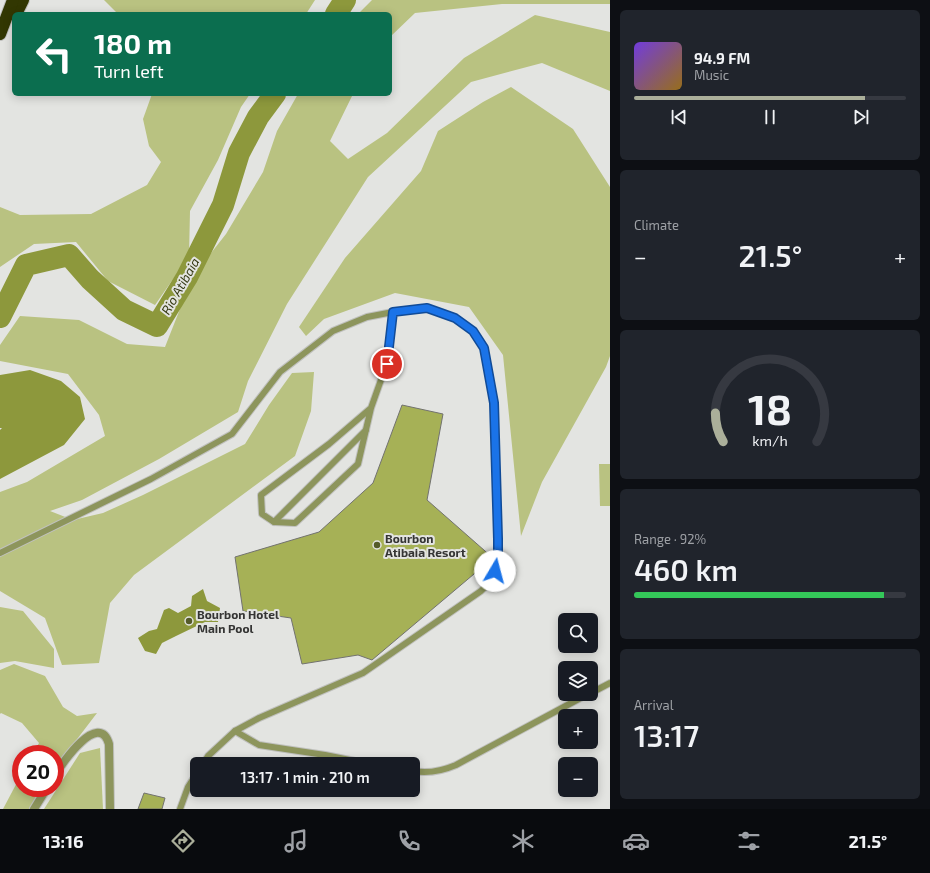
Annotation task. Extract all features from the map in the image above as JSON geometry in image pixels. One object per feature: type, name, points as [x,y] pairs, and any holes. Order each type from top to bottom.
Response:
[{"type":"highway","points":[[0,34],[13,0]]},
{"type":"highway","points":[[17,12],[23,0]]},
{"type":"highway","points":[[0,45],[12,22]]},
{"type":"street","points":[[64,761],[84,739],[97,733],[103,734],[108,738],[110,809]]},
{"type":"street","points":[[34,809],[41,797]]},
{"type":"lane","points":[[0,554],[151,479],[232,434],[280,372],[333,331],[367,317],[427,308],[455,318],[473,331],[484,348],[494,403],[498,562],[493,579],[481,591],[363,673],[259,718],[235,732],[207,757]]},
{"type":"lane","points":[[371,408],[329,444],[261,495],[262,514],[274,522],[295,523],[358,464],[371,408],[387,364],[393,312]]},
{"type":"lane","points":[[274,522],[366,430]]},
{"type":"lane","points":[[598,689],[610,683]]},
{"type":"lane","points":[[420,773],[441,771],[456,765],[575,701]]},
{"type":"lane","points":[[235,732],[259,745],[335,757]]},
{"type":"lane","points":[[180,809],[190,784]]},
{"type":"shaded area","points":[[104,0],[315,0],[307,12],[116,12]]},
{"type":"shaded area","points":[[372,0],[610,0],[610,4],[502,4],[415,13],[392,35],[392,12],[360,12]]},
{"type":"shaded area","points":[[535,15],[610,32],[610,91],[542,63],[471,82],[368,177],[287,304],[248,381],[238,412],[159,459],[82,500],[50,511],[73,520],[103,513],[143,495],[245,444],[269,405],[292,373],[314,372],[311,411],[295,456],[134,575],[110,603],[99,663],[62,665],[45,618],[0,591],[0,492],[27,482],[105,436],[99,415],[68,374],[0,361],[0,345],[20,316],[79,320],[127,344],[165,347],[193,276],[226,234],[263,172],[277,131],[297,96],[352,96],[330,141],[348,159],[387,133],[464,58]]},
{"type":"shaded area","points":[[511,87],[573,129],[610,187],[610,356],[606,367],[542,482],[521,536],[503,355],[469,307],[395,293],[324,319],[306,336],[299,327],[345,258],[421,171],[438,131],[483,102]]},
{"type":"shaded area","points":[[151,96],[249,96],[241,107],[218,160],[190,211],[189,256],[155,305],[108,281],[76,242],[34,244],[0,267],[0,207],[20,215],[91,214],[147,185],[161,162],[149,146],[143,119]]},
{"type":"shaded area","points":[[30,370],[61,381],[80,397],[85,419],[64,445],[0,479],[0,430],[2,428],[0,428],[0,375]]},
{"type":"shaded area","points":[[599,464],[610,464],[610,506],[600,506]]},
{"type":"shaded area","name":"Bourbon Hotel Main Pool","points":[[203,589],[207,601],[220,608],[218,622],[205,622],[162,643],[156,654],[145,651],[138,638],[149,631],[157,629],[164,610],[169,608],[178,613],[191,606],[192,596]]},
{"type":"shaded area","points":[[0,607],[23,611],[54,649],[54,668],[15,661],[0,663]]},
{"type":"shaded area","points":[[14,664],[45,676],[63,707],[77,716],[97,713],[64,756],[64,745],[38,745],[39,743],[22,723],[1,713],[0,714],[0,670]]},
{"type":"shaded area","points":[[100,748],[103,809],[44,809],[52,797],[64,797],[64,778],[80,753]]},
{"type":"shaded area","points":[[12,792],[12,797],[36,797],[29,809],[3,809]]},
{"type":"building","name":"Bourbon Atibaia Resort","points":[[402,405],[443,414],[427,500],[493,558],[372,660],[358,655],[302,664],[291,618],[243,611],[235,557],[319,532],[373,483]]},
{"type":"building","points":[[144,793],[165,798],[162,809],[138,809]]},
{"type":"waterway","name":"Rio Atibaia","points":[[337,12],[345,0]]},
{"type":"waterway","name":"Rio Atibaia","points":[[0,317],[26,265],[69,255],[90,279],[124,310],[157,326],[187,277],[223,205],[239,153],[258,117],[274,96]]},
{"type":"place","name":"Bourbon Atibaia Resort","points":[[377,545]]},
{"type":"place","name":"Bourbon Hotel Main Pool","points":[[189,621]]},
{"type":"route","points":[[387,364],[393,312],[427,308],[455,318],[473,331],[484,348],[494,403],[498,539],[498,562],[495,571]]}]
